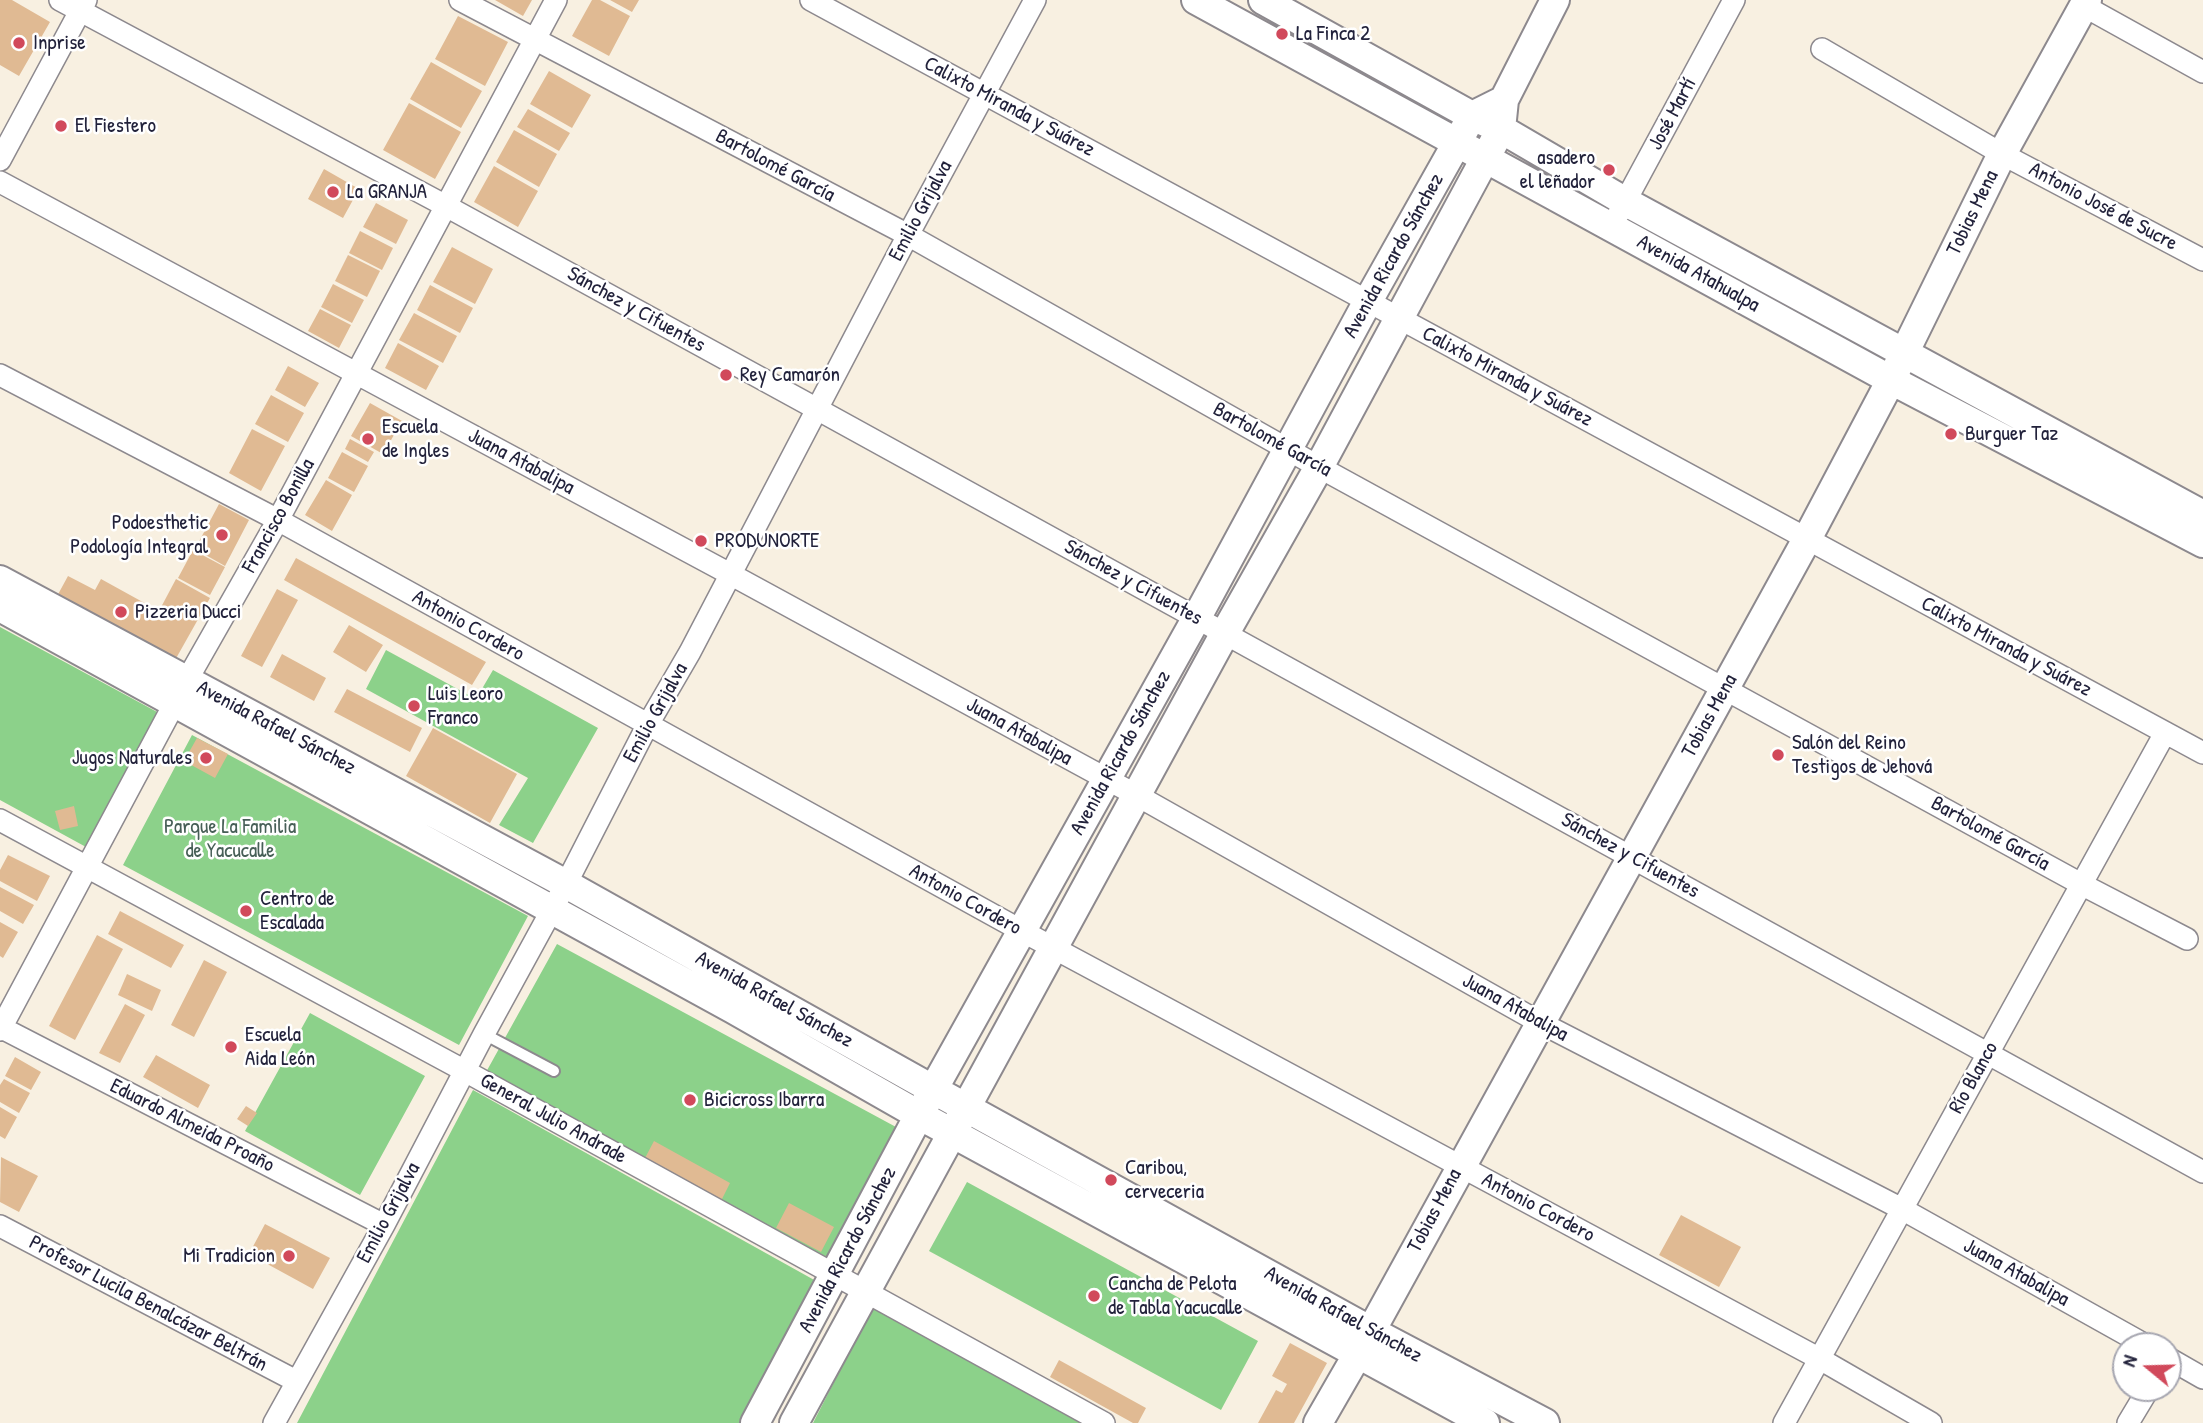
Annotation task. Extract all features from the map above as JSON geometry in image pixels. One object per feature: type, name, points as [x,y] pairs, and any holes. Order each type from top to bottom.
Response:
[{"type":"main road","name":"Avenida Atahualpa","points":[[1196,0],[1891,380],[2203,543]]},
{"type":"main road","name":"Avenida Atahualpa","points":[[1263,0],[1472,116],[1501,129],[1626,202],[2203,515]]},
{"type":"main road","name":"Avenida Ricardo Sánchez","points":[[794,1423],[1225,633],[1319,467],[1501,129],[1504,100],[1555,0]]},
{"type":"main road","name":"Tobias Mena","points":[[1318,1423],[1807,539],[1891,380],[2002,154],[2082,2]]},
{"type":"main road","points":[[1472,116],[1504,100]]},
{"type":"main road","name":"Avenida Ricardo Sánchez","points":[[755,1423],[919,1115],[1196,619],[1368,301],[1472,116]]},
{"type":"main road","name":"Avenida Rafael Sánchez","points":[[0,580],[181,692],[552,910],[919,1115],[1364,1342],[1545,1423]]},
{"type":"main road","name":"Avenida Rafael Sánchez","points":[[0,607],[181,692],[566,884],[966,1108],[1364,1342],[1485,1423]]},
{"type":"street","name":"Sánchez y Cifuentes","points":[[60,0],[83,5],[2203,1172]]},
{"type":"street","name":"Bartolomé García","points":[[460,0],[908,235],[1319,467],[2081,884],[2187,939]]},
{"type":"street","name":"Francisco Bonilla","points":[[0,1028],[181,692],[278,520],[556,0]]},
{"type":"street","name":"Calixto Miranda y Suárez","points":[[811,0],[2203,753]]},
{"type":"street","name":"Emilio Grijalva","points":[[274,1423],[384,1225],[1035,0]]},
{"type":"street","name":"José Martí","points":[[1610,227],[1734,0]]},
{"type":"street","points":[[2082,2],[2203,72]]},
{"type":"street","points":[[0,160],[83,5]]},
{"type":"street","name":"Antonio José de Sucre","points":[[1822,49],[2002,154],[2203,260]]},
{"type":"street","name":"Juana Atabalipa","points":[[0,182],[1107,779],[1539,1022],[1902,1209],[2122,1332]]},
{"type":"street","name":"Antonio Cordero","points":[[0,375],[278,520],[1053,948],[1820,1359],[1931,1423]]},
{"type":"street","name":"Río Blanco","points":[[1784,1423],[2165,733]]},
{"type":"street","name":"General Julio Andrade","points":[[0,820],[465,1071],[1104,1423]]},
{"type":"street","name":"Eduardo Almeida Proaño","points":[[0,1028],[384,1225]]},
{"type":"street","name":"Profesor Lucila Benalcázar Beltrán","points":[[0,1226],[296,1381]]},
{"type":"street","points":[[2182,1366],[2203,1378]]},
{"type":"street","points":[[2128,1423],[2141,1402]]},
{"type":"lane","points":[[484,1034],[554,1071]]},
{"type":"green space","name":"Parque La Familia de Yacucalle","points":[[0,627],[159,713],[86,847],[0,800]]},
{"type":"green space","points":[[386,650],[476,699],[493,670],[598,728],[533,843],[499,825],[528,778],[366,689]]},
{"type":"green space","name":"Parque La Familia de Yacucalle","points":[[192,735],[528,916],[459,1045],[123,865]]},
{"type":"green space","name":"Bicicross Ibarra","points":[[557,944],[896,1127],[826,1258],[485,1074]]},
{"type":"green space","points":[[310,1013],[425,1076],[360,1195],[245,1131]]},
{"type":"green space","points":[[473,1090],[816,1281],[740,1423],[297,1423]]},
{"type":"green space","name":"Cancha de Pelota de Tabla Yacucalle","points":[[967,1182],[1258,1341],[1221,1410],[929,1251]]},
{"type":"green space","points":[[872,1308],[1084,1423],[813,1423]]},
{"type":"building","name":"Inprise","points":[[0,0],[12,0],[50,22],[19,76],[0,65]]},
{"type":"building","points":[[495,0],[532,0],[523,16]]},
{"type":"building","points":[[592,0],[600,0],[630,16],[609,56],[572,36]]},
{"type":"building","points":[[610,0],[639,0],[632,12]]},
{"type":"building","points":[[458,16],[508,42],[485,86],[435,59]]},
{"type":"building","points":[[431,62],[482,91],[461,128],[410,99]]},
{"type":"building","points":[[549,71],[591,95],[572,128],[530,104]]},
{"type":"building","points":[[409,103],[461,132],[435,179],[383,150]]},
{"type":"building","points":[[528,109],[570,133],[559,151],[517,127]]},
{"type":"building","points":[[514,130],[557,154],[539,187],[496,162]]},
{"type":"building","points":[[494,166],[538,191],[518,227],[474,202]]},
{"type":"building","points":[[324,169],[359,189],[343,218],[308,199]]},
{"type":"building","points":[[376,203],[408,220],[396,244],[363,227]]},
{"type":"building","points":[[360,231],[393,248],[382,270],[349,253]]},
{"type":"building","points":[[452,247],[493,269],[475,304],[433,282]]},
{"type":"building","points":[[348,255],[380,271],[367,297],[335,281]]},
{"type":"building","points":[[333,284],[364,300],[352,323],[321,307]]},
{"type":"building","points":[[430,285],[473,308],[460,333],[417,310]]},
{"type":"building","points":[[320,309],[351,325],[339,348],[308,331]]},
{"type":"building","points":[[414,313],[457,336],[443,363],[399,340]]},
{"type":"building","points":[[398,343],[439,366],[426,390],[385,368]]},
{"type":"building","points":[[288,366],[319,383],[305,407],[275,390]]},
{"type":"building","points":[[271,395],[304,413],[288,442],[255,424]]},
{"type":"building","points":[[370,403],[402,421],[383,454],[351,436]]},
{"type":"building","points":[[252,429],[285,446],[261,491],[229,473]]},
{"type":"building","points":[[350,439],[374,452],[368,462],[345,449]]},
{"type":"building","points":[[342,452],[368,466],[354,492],[328,478]]},
{"type":"building","points":[[326,480],[352,495],[332,531],[305,515]]},
{"type":"building","name":"Podoesthetic Podología Integral","points":[[219,504],[249,520],[225,566],[195,549]]},
{"type":"building","points":[[193,550],[225,567],[210,595],[178,578]]},
{"type":"building","points":[[296,558],[486,662],[472,685],[284,580]]},
{"type":"building","points":[[68,576],[95,590],[101,579],[159,611],[176,579],[210,598],[174,662],[56,598]]},
{"type":"building","points":[[277,589],[298,600],[262,667],[241,656]]},
{"type":"building","points":[[349,625],[383,645],[366,672],[333,652]]},
{"type":"building","points":[[282,654],[326,678],[314,701],[270,677]]},
{"type":"building","points":[[347,689],[422,728],[410,752],[334,712]]},
{"type":"building","points":[[433,728],[517,774],[490,823],[406,776]]},
{"type":"building","name":"Jugos Naturales","points":[[197,738],[228,754],[215,778],[184,761]]},
{"type":"building","points":[[74,806],[78,826],[60,830],[55,811]]},
{"type":"building","points":[[8,855],[50,876],[37,901],[0,881],[0,870]]},
{"type":"building","points":[[0,887],[34,905],[23,924],[0,911]]},
{"type":"building","points":[[120,911],[184,945],[171,968],[108,934]]},
{"type":"building","points":[[0,922],[18,932],[3,958],[0,956]]},
{"type":"building","points":[[97,935],[123,949],[75,1040],[49,1026]]},
{"type":"building","points":[[204,960],[227,972],[194,1037],[171,1025]]},
{"type":"building","points":[[127,974],[161,990],[152,1011],[118,995]]},
{"type":"building","points":[[125,1004],[145,1015],[120,1063],[99,1053]]},
{"type":"building","points":[[156,1055],[210,1085],[198,1108],[143,1077]]},
{"type":"building","points":[[15,1057],[41,1072],[31,1090],[5,1076]]},
{"type":"building","points":[[4,1079],[30,1093],[19,1113],[0,1102],[0,1085]]},
{"type":"building","points":[[246,1106],[257,1113],[248,1126],[237,1119]]},
{"type":"building","points":[[0,1107],[17,1117],[5,1139],[0,1136]]},
{"type":"building","points":[[654,1141],[730,1183],[721,1201],[644,1160]]},
{"type":"building","points":[[1,1157],[38,1176],[19,1212],[0,1202]]},
{"type":"building","points":[[789,1203],[834,1227],[821,1252],[776,1228]]},
{"type":"building","points":[[1681,1215],[1741,1247],[1719,1287],[1659,1255]]},
{"type":"building","name":"Mi Tradicion","points":[[265,1224],[330,1258],[313,1289],[249,1254]]},
{"type":"building","points":[[1290,1343],[1327,1363],[1294,1423],[1258,1423],[1276,1390],[1282,1393],[1287,1384],[1272,1376]]},
{"type":"building","points":[[1059,1360],[1146,1408],[1138,1423],[1133,1423],[1050,1377]]},
{"type":"place","name":"La Finca 2","points":[[1282,34]]},
{"type":"place","name":"Inprise","points":[[19,43]]},
{"type":"place","name":"El Fiestero","points":[[61,126]]},
{"type":"place","name":"asadero el leñador","points":[[1609,170]]},
{"type":"place","name":"La GRANJA","points":[[333,192]]},
{"type":"place","name":"Rey Camarón","points":[[726,375]]},
{"type":"place","name":"Burguer Taz","points":[[1951,434]]},
{"type":"place","name":"Escuela de Ingles","points":[[368,439]]},
{"type":"place","name":"Podoesthetic Podología Integral","points":[[222,535]]},
{"type":"place","name":"PRODUNORTE","points":[[701,541]]},
{"type":"place","name":"Pizzeria Ducci","points":[[121,612]]},
{"type":"place","name":"Luis Leoro Franco","points":[[414,706]]},
{"type":"place","name":"Salón del Reino Testigos de Jehová","points":[[1778,755]]},
{"type":"place","name":"Jugos Naturales","points":[[206,758]]},
{"type":"place","name":"Centro de Escalada","points":[[246,911]]},
{"type":"place","name":"Escuela Aida León","points":[[231,1047]]},
{"type":"place","name":"Bicicross Ibarra","points":[[690,1100]]},
{"type":"place","name":"Caribou, cerveceria","points":[[1111,1180]]},
{"type":"place","name":"Mi Tradicion","points":[[289,1256]]},
{"type":"place","name":"Cancha de Pelota de Tabla Yacucalle","points":[[1094,1296]]}]
